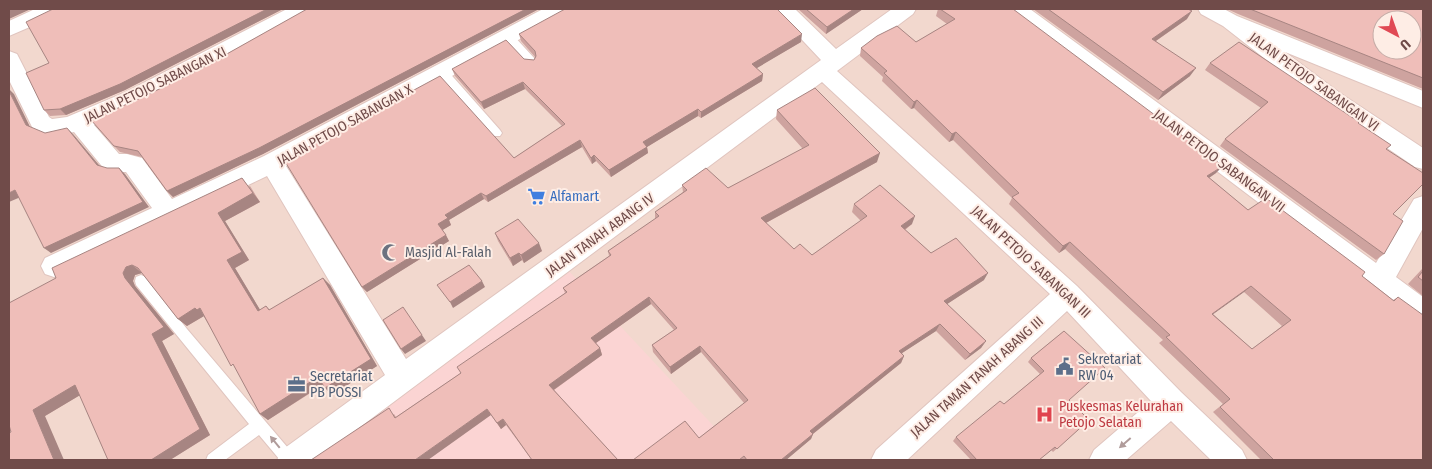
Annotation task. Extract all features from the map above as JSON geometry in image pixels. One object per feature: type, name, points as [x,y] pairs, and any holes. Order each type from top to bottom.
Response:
[{"type":"street","points":[[9,30],[53,9]]},
{"type":"street","name":"JALAN PETOJO SABANGAN XI","points":[[9,59],[41,123],[50,128],[79,122],[142,93],[303,9]]},
{"type":"street","name":"JALAN PETOJO SABANGAN X","points":[[404,378],[272,163],[559,9]]},
{"type":"street","name":"JALAN PETOJO SABANGAN III","points":[[783,9],[830,66],[1068,294],[1171,402],[1232,460]]},
{"type":"street","name":"JALAN TANAH ABANG IV","points":[[290,460],[906,9]]},
{"type":"street","name":"JALAN PETOJO SABANGAN VII","points":[[1016,9],[1423,312]]},
{"type":"street","name":"JALAN PETOJO SABANGAN VI","points":[[1208,9],[1230,21],[1423,100]]},
{"type":"street","name":"JALAN PETOJO SABANGAN VI","points":[[1230,21],[1332,99],[1423,160]]},
{"type":"street","points":[[79,122],[113,163],[134,165],[168,212]]},
{"type":"street","points":[[54,266],[272,163]]},
{"type":"street","points":[[1380,280],[1423,206]]},
{"type":"street","name":"JALAN TAMAN TANAH ABANG III","points":[[886,460],[1068,294]]},
{"type":"street","points":[[1104,460],[1171,402]]},
{"type":"lane","points":[[508,37],[531,62]]},
{"type":"lane","points":[[442,72],[496,133]]},
{"type":"lane","points":[[141,281],[182,334],[290,460]]},
{"type":"lane","points":[[213,460],[260,425]]},
{"type":"shaded area","points":[[9,9],[1302,9],[1372,45],[1372,60],[1422,60],[1423,53],[1423,460],[693,460],[566,268],[289,460],[9,460]]},
{"type":"shaded area","points":[[566,268],[722,435],[693,460],[289,460]]},
{"type":"building","points":[[53,9],[267,9],[120,84],[60,109],[44,110],[26,73],[49,63],[26,22]]},
{"type":"building","points":[[307,9],[526,9],[259,148],[167,191],[138,151],[114,146],[91,120],[200,69]]},
{"type":"building","points":[[565,9],[777,9],[802,34],[752,64],[763,74],[701,112],[698,109],[643,142],[647,147],[609,170],[594,155],[591,158],[580,140],[486,196],[481,193],[445,215],[448,218],[438,224],[446,235],[362,287],[284,160],[440,76],[514,158],[565,124],[523,82],[481,102],[452,69],[506,40],[524,59],[534,60],[536,56],[535,51],[519,34]]},
{"type":"building","points":[[806,9],[854,9],[827,27]]},
{"type":"building","points":[[940,9],[1013,9],[1223,166],[1207,176],[1248,210],[1266,198],[1365,272],[1362,276],[1394,301],[1398,297],[1423,315],[1423,459],[1274,460],[1220,407],[1230,399],[1166,337],[1170,335],[1070,242],[1063,246],[1012,197],[1019,193],[956,132],[952,134],[917,100],[914,102],[884,73],[887,71],[861,48],[877,36],[897,26],[916,42],[955,19]],"holes":[[[1251,286],[1291,320],[1252,349],[1212,314]]]},
{"type":"building","points":[[1048,9],[1188,9],[1192,11],[1152,39],[1196,68],[1163,92]]},
{"type":"building","points":[[1250,9],[1423,9],[1423,78],[1378,60],[1422,60],[1422,10],[1372,10],[1372,58]]},
{"type":"building","points":[[1239,42],[1359,122],[1391,145],[1386,149],[1423,173],[1423,184],[1393,214],[1403,221],[1384,254],[1225,139],[1268,102],[1210,63]]},
{"type":"building","points":[[815,88],[880,153],[761,218],[794,249],[800,244],[812,255],[867,216],[854,204],[880,185],[915,216],[901,226],[931,253],[956,238],[988,273],[944,301],[986,341],[970,354],[940,324],[899,351],[904,356],[810,431],[813,434],[781,460],[747,460],[744,456],[739,460],[633,460],[685,421],[699,438],[748,400],[700,346],[670,367],[652,345],[677,328],[649,297],[591,338],[600,348],[549,385],[618,460],[532,460],[503,419],[497,423],[487,409],[415,460],[311,460],[389,408],[395,418],[461,373],[457,367],[567,292],[563,288],[611,255],[608,251],[659,216],[655,212],[687,190],[682,185],[706,168],[728,188],[809,145],[777,110]]},
{"type":"building","points":[[9,91],[26,125],[45,133],[67,128],[97,165],[107,168],[119,168],[143,202],[44,248],[15,190],[9,193]]},
{"type":"building","points":[[242,178],[253,193],[218,213],[242,252],[227,260],[258,311],[266,306],[269,310],[323,278],[371,359],[325,388],[318,377],[260,414],[233,364],[231,366],[200,308],[197,310],[195,308],[178,319],[138,268],[132,265],[126,267],[123,273],[125,278],[164,327],[152,334],[200,429],[151,460],[108,460],[75,385],[33,410],[54,460],[9,460],[9,433],[11,432],[9,425],[9,303],[56,278],[52,268]]},
{"type":"building","points":[[518,219],[539,243],[521,255],[519,253],[510,258],[495,233]]},
{"type":"building","points":[[469,265],[482,281],[450,302],[437,285]]},
{"type":"building","points":[[1423,271],[1423,281],[1418,277]]},
{"type":"building","points":[[403,307],[422,335],[401,349],[383,320]]},
{"type":"building","points":[[1064,331],[1105,368],[1069,400],[1089,420],[1057,449],[1055,447],[1039,460],[977,460],[956,437],[1000,401],[1004,404],[1044,371],[1031,358]]},
{"type":"place","name":"Alfamart","points":[[536,196]]},
{"type":"place","name":"Masjid Al-Falah","points":[[391,252]]},
{"type":"place","name":"Sekretariat RW 04","points":[[1064,367]]},
{"type":"place","name":"Secretariat PB POSSI","points":[[296,384]]},
{"type":"place","name":"Puskesmas Kelurahan Petojo Selatan","points":[[1045,414]]}]
